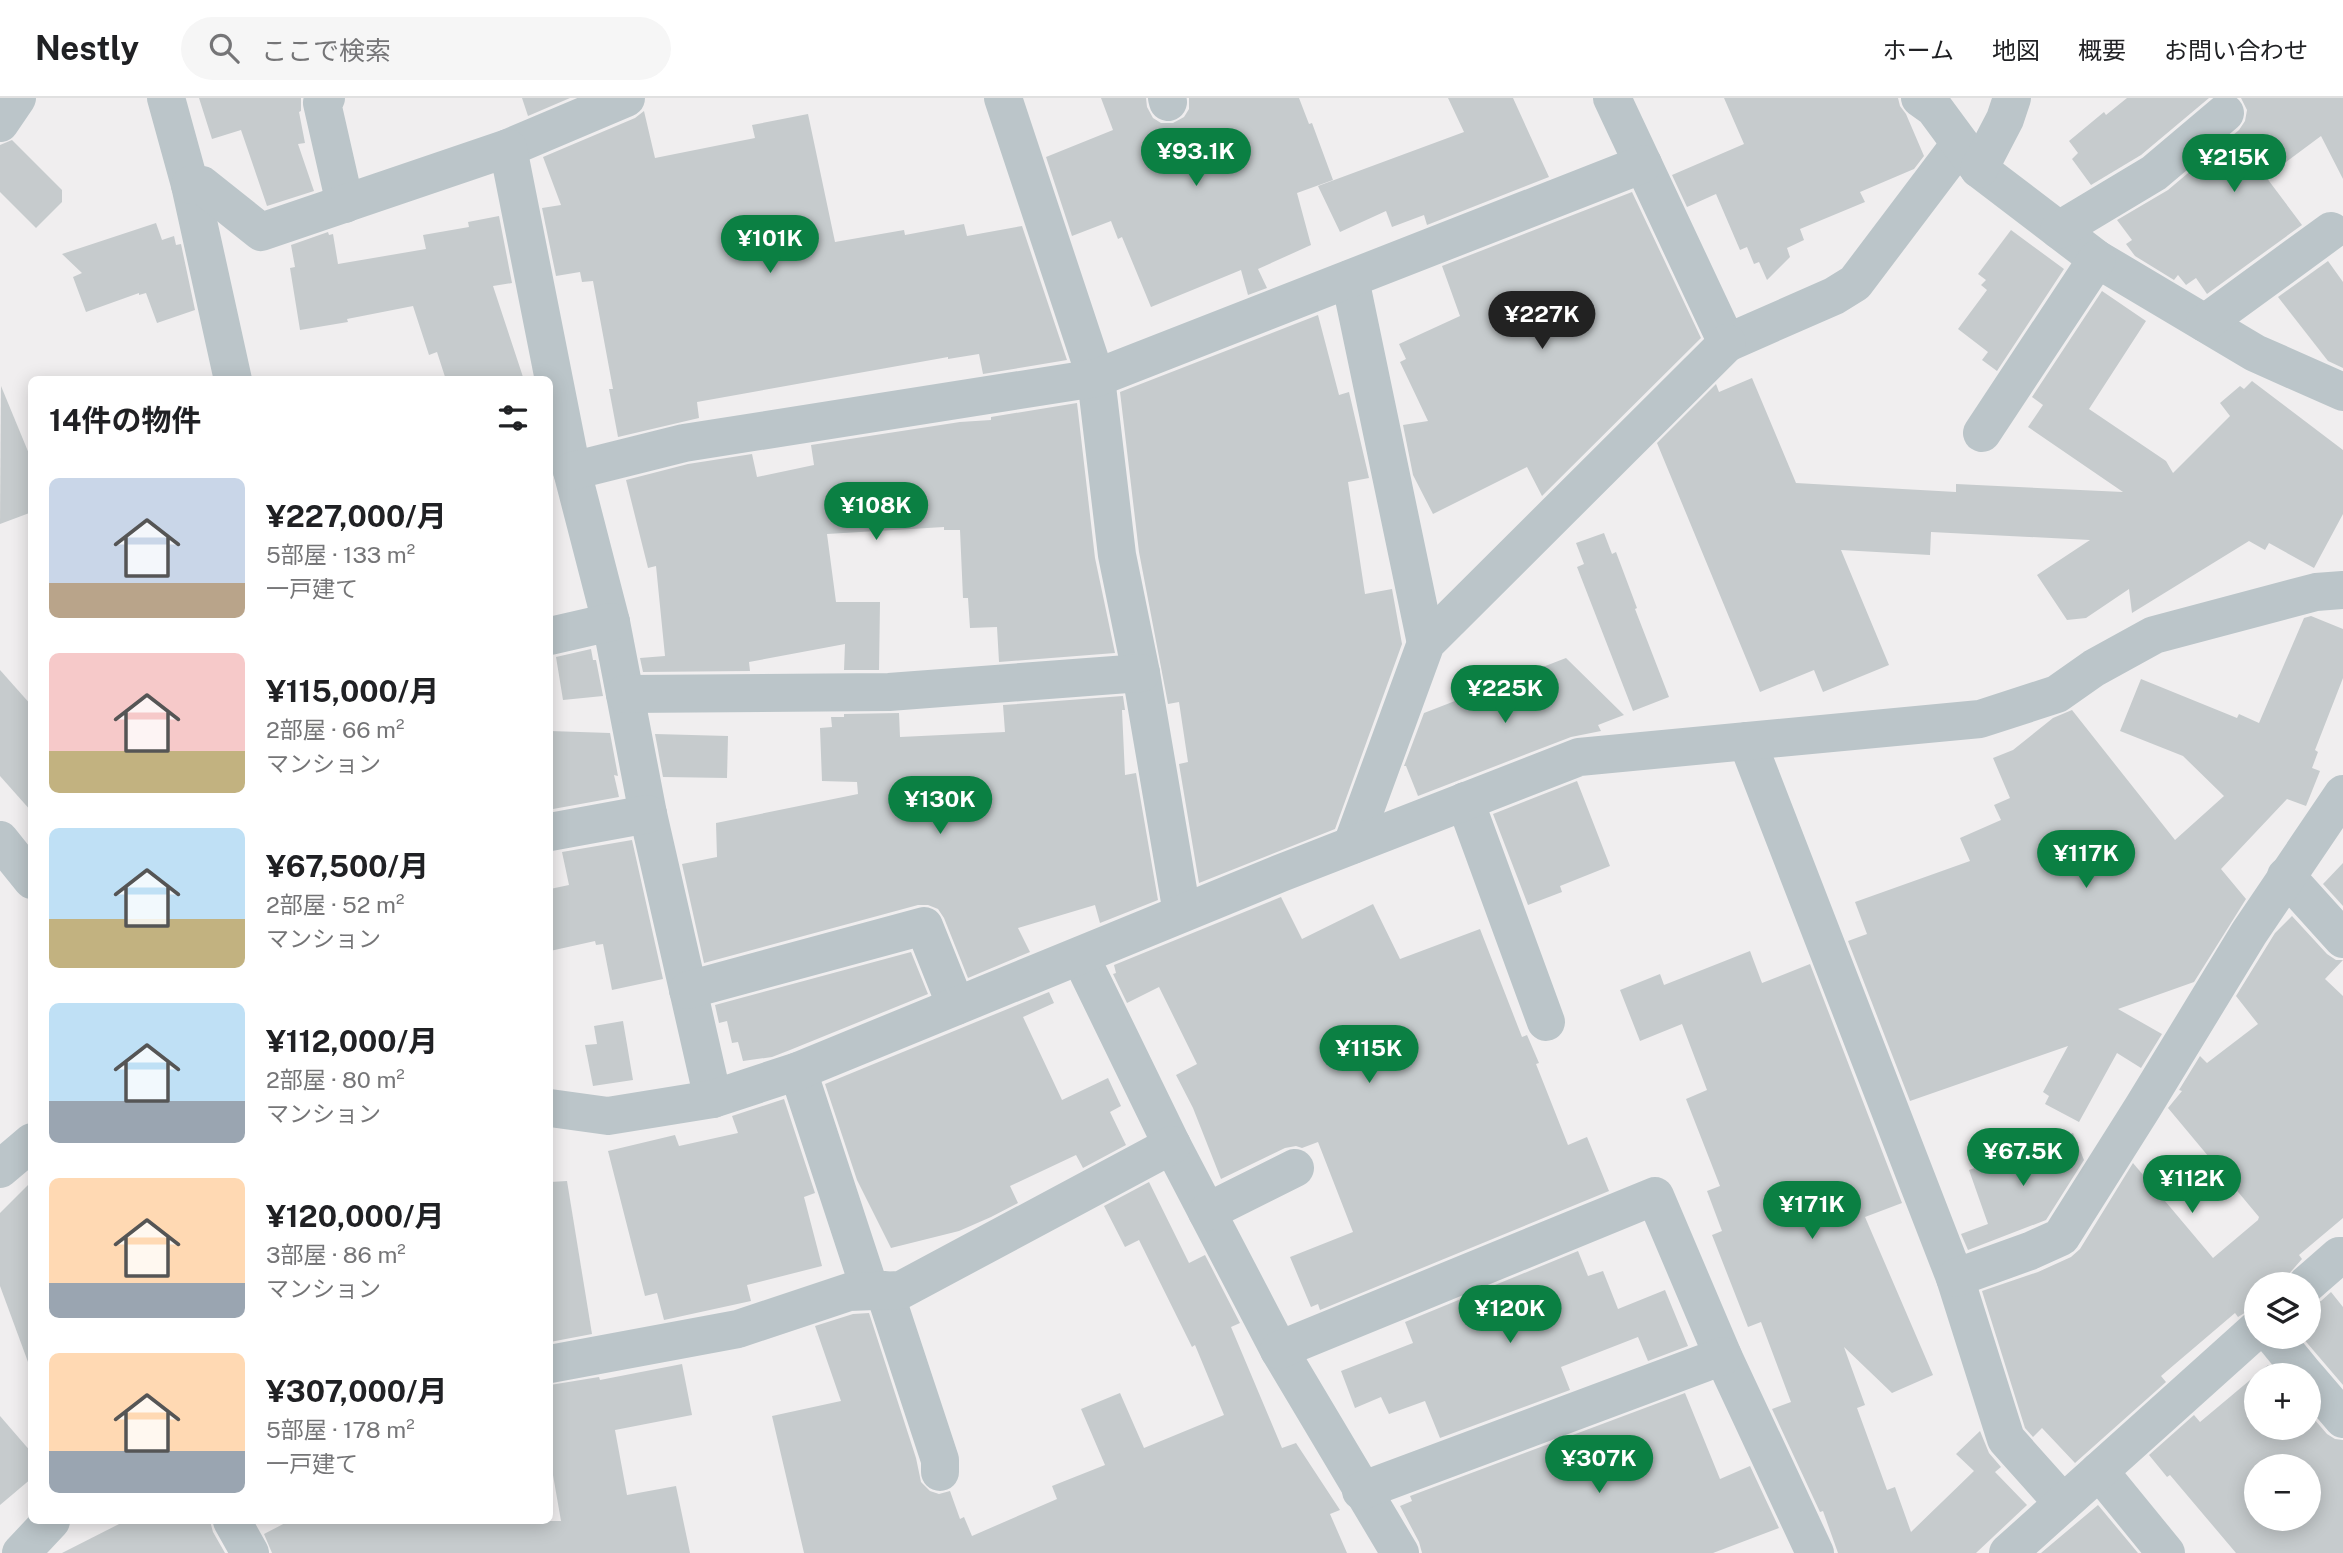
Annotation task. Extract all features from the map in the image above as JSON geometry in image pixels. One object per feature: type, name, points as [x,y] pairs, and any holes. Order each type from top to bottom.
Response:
[{"type":"street","points":[[0,123],[17,98]]},
{"type":"street","points":[[166,98],[190,185],[232,376]]},
{"type":"street","points":[[326,98],[322,103],[345,204]]},
{"type":"street","points":[[190,185],[202,185],[261,232],[508,148],[626,98]]},
{"type":"street","points":[[1003,98],[1096,379],[1117,555],[1141,673],[1182,913]]},
{"type":"street","points":[[1612,98],[1727,343]]},
{"type":"street","points":[[1920,98],[1934,108],[1970,157],[2097,259],[2255,353],[2343,392]]},
{"type":"street","points":[[1352,845],[1426,643],[1727,343],[1834,296],[1856,283],[2005,119],[2012,98]]},
{"type":"street","points":[[2059,230],[2154,173],[2225,113]]},
{"type":"street","points":[[508,148],[572,471],[611,622],[648,814],[713,1099]]},
{"type":"street","points":[[572,471],[684,443],[1096,379],[1643,164]]},
{"type":"street","points":[[2204,323],[2331,231]]},
{"type":"street","points":[[1982,433],[2097,259]]},
{"type":"street","points":[[1350,279],[1426,643]]},
{"type":"street","points":[[553,1108],[608,1116],[713,1099],[797,1071],[1182,913],[1579,757],[1980,719],[2057,694],[2094,668],[2154,635],[2316,592],[2343,590]]},
{"type":"street","points":[[553,635],[611,622]]},
{"type":"street","points":[[625,694],[889,692],[1141,673]]},
{"type":"street","points":[[1747,741],[1955,1278],[2006,1439],[2063,1503]]},
{"type":"street","points":[[1955,1278],[2061,1237],[2286,876],[2343,794]]},
{"type":"street","points":[[1465,801],[1546,1022]]},
{"type":"street","points":[[553,831],[648,814]]},
{"type":"street","points":[[2286,876],[2343,939]]},
{"type":"street","points":[[688,989],[924,926],[956,1006]]},
{"type":"street","points":[[1080,956],[1171,1145],[1279,1350],[1400,1553]]},
{"type":"street","points":[[797,1071],[940,1460],[940,1472]]},
{"type":"street","points":[[0,1169],[28,1145]]},
{"type":"street","points":[[553,1363],[738,1329],[849,1292],[901,1290],[1171,1145]]},
{"type":"street","points":[[1207,1212],[1295,1168]]},
{"type":"street","points":[[1279,1350],[1655,1196],[1723,1356],[1815,1553]]},
{"type":"street","points":[[2320,1272],[2339,1256],[2343,1256]]},
{"type":"street","points":[[2008,1553],[2244,1341]]},
{"type":"street","points":[[2284,1349],[2295,1363]]},
{"type":"street","points":[[1361,1491],[1723,1356]]},
{"type":"street","points":[[2321,1393],[2343,1419]]},
{"type":"street","points":[[2099,1471],[2166,1553]]},
{"type":"street","points":[[21,1553],[48,1524]]},
{"type":"street","points":[[234,1524],[250,1553]]},
{"type":"building","points":[[199,98],[301,98],[299,112],[305,143],[298,144],[314,191],[267,206],[241,130],[212,139]]},
{"type":"building","points":[[522,98],[570,98],[528,116]]},
{"type":"building","points":[[1101,98],[1146,98],[1153,118],[1161,123],[1173,123],[1184,117],[1189,109],[1189,98],[1299,98],[1309,124],[1312,123],[1333,180],[1297,193],[1311,245],[1258,269],[1267,288],[1248,295],[1241,270],[1151,307],[1122,237],[1118,239],[1111,221],[1072,236],[1046,157],[1113,130]]},
{"type":"building","points":[[1448,98],[1513,98],[1549,177],[1427,225],[1424,215],[1392,227],[1386,211],[1340,232],[1318,186],[1464,132]]},
{"type":"building","points":[[1724,98],[1898,98],[1924,156],[1914,169],[1860,192],[1865,202],[1800,229],[1804,240],[1787,248],[1790,257],[1767,280],[1759,262],[1754,264],[1747,247],[1740,250],[1716,194],[1687,207],[1672,175],[1744,144]]},
{"type":"building","points":[[2127,98],[2209,98],[2141,155],[2091,185],[2072,159],[2078,153],[2069,141],[2104,112],[2106,115]]},
{"type":"building","points":[[2241,98],[2343,98],[2343,179],[2321,136],[2266,177],[2302,225],[2207,294],[2196,278],[2186,285],[2178,275],[2174,280],[2135,256],[2126,244],[2132,240],[2117,220],[2168,190],[2239,130],[2245,121],[2247,110]]},
{"type":"building","points":[[644,111],[655,158],[755,138],[752,125],[808,114],[835,242],[904,230],[905,235],[964,224],[967,236],[1022,226],[1067,360],[983,374],[979,354],[948,357],[697,402],[699,418],[618,437],[609,389],[613,389],[593,281],[582,282],[580,272],[556,276],[542,208],[561,205],[543,157],[635,118]]},
{"type":"building","points":[[12,140],[62,190],[62,202],[36,228],[0,192],[0,145]]},
{"type":"building","points":[[1632,192],[1701,338],[1542,496],[1527,467],[1433,514],[1413,475],[1403,425],[1428,421],[1400,362],[1406,359],[1399,344],[1460,316],[1442,266]]},
{"type":"building","points":[[499,216],[512,283],[493,286],[523,376],[445,376],[437,352],[429,355],[413,306],[347,319],[348,322],[300,330],[290,268],[295,267],[291,245],[328,232],[329,235],[333,234],[338,264],[426,249],[423,235],[469,227],[468,222]]},
{"type":"building","points":[[156,223],[162,240],[174,236],[176,245],[181,244],[195,310],[157,323],[146,293],[139,293],[86,312],[73,277],[82,273],[62,254]]},
{"type":"building","points":[[2011,230],[2064,269],[1997,371],[1982,360],[1988,352],[1958,329],[1987,290],[1981,285],[1986,280],[1978,274]]},
{"type":"building","points":[[2328,261],[2343,282],[2343,368],[2328,361],[2278,297]]},
{"type":"building","points":[[2102,291],[2146,321],[2089,409],[2166,461],[2173,473],[2230,416],[2220,403],[2240,386],[2244,389],[2252,381],[2343,450],[2343,514],[2314,568],[2269,543],[2265,550],[2249,541],[2132,613],[2129,589],[2086,618],[2067,620],[2037,575],[2090,540],[1931,532],[1930,555],[1841,550],[1889,665],[1823,692],[1814,670],[1760,692],[1657,443],[1716,384],[1719,392],[1752,378],[1796,483],[1956,492],[1956,484],[2123,492],[2028,427],[2043,405],[2032,397]]},
{"type":"building","points":[[1318,315],[1339,395],[1349,392],[1369,478],[1348,482],[1365,594],[1392,589],[1402,644],[1335,829],[1199,883],[1179,764],[1188,762],[1179,702],[1168,704],[1139,552],[1120,392]]},
{"type":"building","points":[[1,386],[28,451],[28,514],[0,524]]},
{"type":"building","points":[[1077,403],[1095,558],[1115,653],[999,662],[997,627],[970,628],[968,598],[963,598],[960,530],[944,530],[944,527],[827,534],[836,602],[880,602],[879,670],[844,670],[845,644],[749,662],[750,671],[643,672],[640,658],[665,656],[656,566],[648,568],[626,480],[688,464],[752,454],[757,477],[814,465],[811,445],[960,422],[991,420],[991,417]]},
{"type":"building","points":[[1604,533],[1612,554],[1616,552],[1669,697],[1633,711],[1577,567],[1584,564],[1576,543]]},
{"type":"building","points":[[2311,616],[2343,629],[2343,678],[2315,750],[2318,752],[2312,768],[2320,771],[2306,806],[2287,799],[2221,869],[2246,899],[2194,982],[2118,1009],[2162,1034],[2141,1068],[2117,1053],[2079,1122],[2045,1104],[2049,1096],[2043,1092],[2068,1046],[1910,1101],[1848,941],[1867,934],[1855,902],[1970,861],[1960,838],[2001,820],[1994,805],[2010,798],[1993,758],[2013,750],[2053,718],[2072,710],[2175,840],[2224,796],[2183,756],[2120,731],[2141,679],[2237,718],[2239,714],[2259,723],[2304,618]]},
{"type":"building","points":[[591,649],[593,660],[596,660],[603,696],[563,700],[556,657]]},
{"type":"building","points":[[1566,658],[1624,715],[1598,725],[1601,731],[1571,737],[1418,796],[1404,766],[1424,713]]},
{"type":"building","points":[[0,670],[28,702],[28,808],[0,776]]},
{"type":"building","points":[[1123,696],[1125,775],[1136,773],[1158,900],[1100,923],[1095,905],[1018,928],[1030,952],[968,978],[944,918],[938,909],[928,905],[918,905],[704,963],[682,864],[717,857],[716,823],[858,794],[857,782],[822,781],[820,728],[832,727],[831,717],[844,717],[844,714],[899,713],[900,737],[1005,732],[1003,705]]},
{"type":"building","points":[[553,731],[610,733],[619,797],[553,809]]},
{"type":"building","points":[[655,734],[728,736],[727,778],[663,777]]},
{"type":"building","points":[[1577,781],[1610,866],[1560,886],[1562,892],[1528,905],[1493,814]]},
{"type":"building","points":[[632,840],[663,979],[612,990],[603,944],[596,945],[595,941],[553,950],[553,888],[569,885],[562,852]]},
{"type":"building","points":[[2343,863],[2343,906],[2323,884]]},
{"type":"building","points":[[1281,897],[1302,939],[1373,904],[1400,959],[1480,929],[1522,1037],[1527,1035],[1539,1063],[1536,1064],[1568,1145],[1587,1137],[1609,1191],[1320,1310],[1318,1304],[1311,1307],[1290,1257],[1353,1232],[1318,1142],[1302,1148],[1285,1148],[1221,1179],[1193,1108],[1176,1075],[1197,1064],[1159,987],[1127,1003],[1113,974],[1116,973],[1114,965]]},
{"type":"building","points":[[2292,916],[2327,954],[2336,960],[2343,960],[2325,979],[2343,996],[2343,1218],[2299,1255],[2302,1259],[2291,1272],[2244,1272],[2244,1313],[2238,1317],[2235,1313],[2161,1376],[2166,1382],[2075,1463],[2042,1428],[2033,1437],[2025,1428],[1982,1291],[2038,1272],[2071,1257],[2080,1249],[2133,1163],[2213,1258],[2258,1220],[2259,1217],[2168,1108],[2182,1091],[2179,1090],[2200,1056],[2207,1063],[2258,1024],[2236,996],[2275,933]]},
{"type":"building","points":[[1750,951],[1762,983],[1810,964],[1902,1203],[1865,1217],[1933,1375],[1892,1393],[1844,1347],[1865,1405],[1857,1408],[1887,1490],[1895,1487],[1911,1532],[1974,1471],[1956,1454],[1980,1431],[1989,1453],[2001,1467],[1995,1472],[2027,1505],[1976,1553],[1838,1553],[1823,1511],[1820,1512],[1772,1409],[1791,1402],[1761,1322],[1748,1327],[1712,1235],[1722,1231],[1707,1191],[1720,1186],[1686,1099],[1707,1090],[1682,1024],[1640,1041],[1620,990],[1660,974],[1664,985]]},
{"type":"building","points":[[911,952],[928,994],[772,1057],[743,1061],[738,1042],[732,1043],[727,1021],[719,1023],[715,1005]]},
{"type":"building","points":[[1049,992],[1054,1003],[1023,1017],[1062,1100],[1108,1078],[1121,1106],[1110,1112],[1126,1145],[1083,1168],[1076,1155],[1010,1186],[1018,1203],[991,1217],[959,1231],[891,1248],[857,1180],[825,1084]]},
{"type":"building","points":[[623,1021],[633,1080],[593,1086],[585,1045],[597,1044],[594,1026]]},
{"type":"building","points":[[784,1099],[815,1193],[804,1197],[822,1266],[747,1285],[751,1301],[664,1320],[657,1293],[645,1296],[608,1151],[675,1135],[679,1146],[738,1133],[732,1116]]},
{"type":"building","points":[[2073,1133],[2084,1160],[2046,1220],[1968,1250],[1961,1234],[1988,1224],[1969,1170]]},
{"type":"building","points":[[567,1181],[592,1334],[553,1341],[553,1182]]},
{"type":"building","points":[[1149,1182],[1189,1263],[1205,1255],[1240,1323],[1231,1327],[1282,1448],[1296,1443],[1340,1510],[1330,1514],[1347,1553],[804,1553],[772,1416],[841,1401],[815,1326],[853,1314],[869,1313],[916,1458],[921,1482],[930,1491],[939,1494],[950,1491],[960,1519],[964,1517],[972,1536],[1057,1499],[1052,1486],[1105,1465],[1081,1409],[1120,1393],[1144,1448],[1224,1415],[1195,1345],[1192,1347],[1139,1240],[1125,1247],[1104,1206]]},
{"type":"building","points":[[28,1185],[28,1362],[0,1286],[0,1213]]},
{"type":"building","points":[[1578,1251],[1588,1276],[1603,1271],[1618,1309],[1665,1290],[1688,1346],[1648,1361],[1638,1337],[1561,1367],[1570,1390],[1440,1438],[1425,1401],[1389,1414],[1381,1397],[1355,1408],[1341,1371],[1413,1343],[1405,1322]]},
{"type":"building","points":[[2331,1292],[2343,1307],[2343,1385],[2312,1349],[2321,1349],[2321,1301]]},
{"type":"building","points":[[682,1364],[692,1415],[615,1430],[627,1495],[676,1486],[690,1553],[272,1553],[264,1534],[283,1524],[553,1524],[553,1521],[561,1521],[553,1475],[553,1385],[599,1377],[600,1380]]},
{"type":"building","points":[[2244,1385],[2244,1440],[2321,1440],[2321,1427],[2335,1439],[2343,1440],[2343,1553],[2236,1553],[2170,1475],[2167,1477],[2149,1455],[2194,1415],[2200,1422]]},
{"type":"building","points":[[1685,1393],[1720,1479],[1750,1466],[1779,1528],[1713,1553],[1422,1553],[1400,1506],[1412,1501],[1410,1496]]},
{"type":"building","points":[[0,1416],[28,1448],[28,1481],[0,1505]]},
{"type":"building","points":[[2098,1505],[2138,1553],[2041,1553]]},
{"type":"building","points":[[119,1524],[211,1524],[225,1553],[62,1553]]}]
